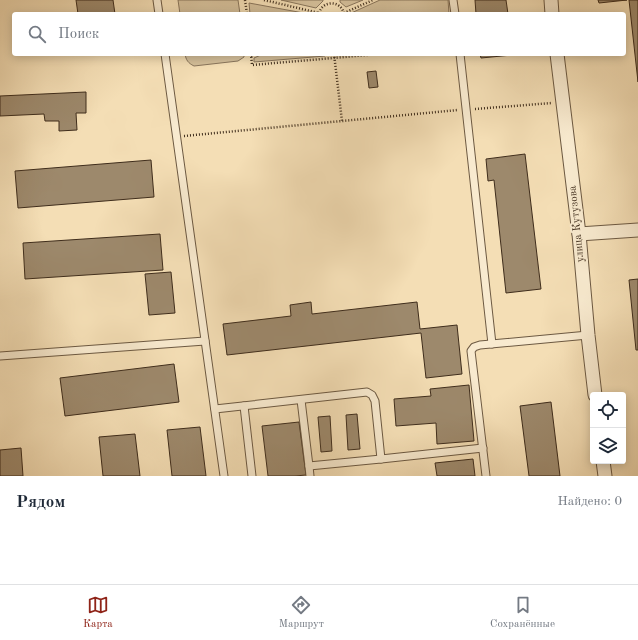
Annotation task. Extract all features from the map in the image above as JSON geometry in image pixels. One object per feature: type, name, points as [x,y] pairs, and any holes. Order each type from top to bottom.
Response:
[{"type":"street","points":[[551,0],[552,12]]},
{"type":"street","name":"улица Кутузова","points":[[557,56],[579,234],[595,392]]},
{"type":"street","points":[[579,234],[638,230]]},
{"type":"street","points":[[603,464],[605,476]]},
{"type":"lane","points":[[157,0],[159,12]]},
{"type":"lane","points":[[454,0],[455,12]]},
{"type":"lane","points":[[165,56],[224,476]]},
{"type":"lane","points":[[460,56],[492,344]]},
{"type":"lane","points":[[486,476],[471,351],[474,347],[480,345],[588,335]]},
{"type":"lane","points":[[0,356],[205,341]]},
{"type":"lane","points":[[215,409],[368,392],[372,395],[375,401],[380,459]]},
{"type":"lane","points":[[301,400],[310,476]]},
{"type":"lane","points":[[244,406],[252,476]]},
{"type":"lane","points":[[309,466],[483,448]]},
{"type":"path","points":[[245,0],[247,12]]},
{"type":"path","points":[[264,0],[311,12]]},
{"type":"path","points":[[348,12],[373,0]]},
{"type":"path","points":[[319,12],[323,5],[329,1],[338,4],[343,12]]},
{"type":"path","points":[[251,56],[252,65],[357,56]]},
{"type":"path","points":[[335,58],[342,121]]},
{"type":"path","points":[[177,136],[542,104]]},
{"type":"shaded area","points":[[178,0],[238,0],[240,12],[180,12]]},
{"type":"shaded area","points":[[281,0],[323,0],[323,1],[316,8]]},
{"type":"shaded area","points":[[340,0],[363,0],[346,7],[340,2]]},
{"type":"shaded area","points":[[380,0],[448,0],[449,12],[353,12]]},
{"type":"shaded area","points":[[249,3],[298,12],[250,12]]},
{"type":"shaded area","points":[[186,56],[244,56],[238,61],[194,66],[190,64]]},
{"type":"shaded area","points":[[258,56],[325,56],[254,62],[254,58]]},
{"type":"building","points":[[76,0],[113,0],[115,12],[78,12]]},
{"type":"building","points":[[475,0],[506,0],[508,12],[476,12]]},
{"type":"building","points":[[598,0],[627,0],[599,3]]},
{"type":"building","points":[[629,0],[638,0],[638,82]]},
{"type":"building","points":[[480,56],[502,56],[481,58]]},
{"type":"building","points":[[376,71],[378,87],[369,88],[367,72]]},
{"type":"building","points":[[86,92],[86,113],[76,113],[77,130],[59,131],[59,121],[45,121],[44,114],[0,116],[0,96]]},
{"type":"building","points":[[525,154],[541,289],[506,293],[494,180],[488,181],[486,159]]},
{"type":"building","points":[[151,160],[154,197],[18,208],[15,171]]},
{"type":"building","points":[[160,234],[163,270],[25,279],[23,243]]},
{"type":"building","points":[[171,272],[175,313],[149,315],[145,274]]},
{"type":"building","points":[[638,279],[638,350],[636,350],[629,280]]},
{"type":"building","points":[[311,302],[312,314],[417,302],[420,329],[457,325],[462,374],[426,378],[421,333],[227,355],[223,324],[291,316],[290,305]]},
{"type":"building","points":[[174,364],[179,402],[65,416],[60,378]]},
{"type":"building","points":[[469,385],[474,441],[437,444],[436,423],[396,426],[394,399],[431,396],[430,389]]},
{"type":"building","points":[[551,402],[560,476],[529,476],[520,406]]},
{"type":"building","points":[[357,414],[360,449],[348,450],[346,415]]},
{"type":"building","points":[[330,416],[332,451],[321,452],[318,417]]},
{"type":"building","points":[[299,422],[306,475],[268,476],[262,426]]},
{"type":"building","points":[[200,427],[206,476],[172,476],[167,430]]},
{"type":"building","points":[[135,434],[140,476],[103,476],[99,437]]},
{"type":"building","points":[[21,448],[23,476],[0,476],[0,450]]},
{"type":"building","points":[[473,459],[475,476],[437,476],[435,463]]}]
